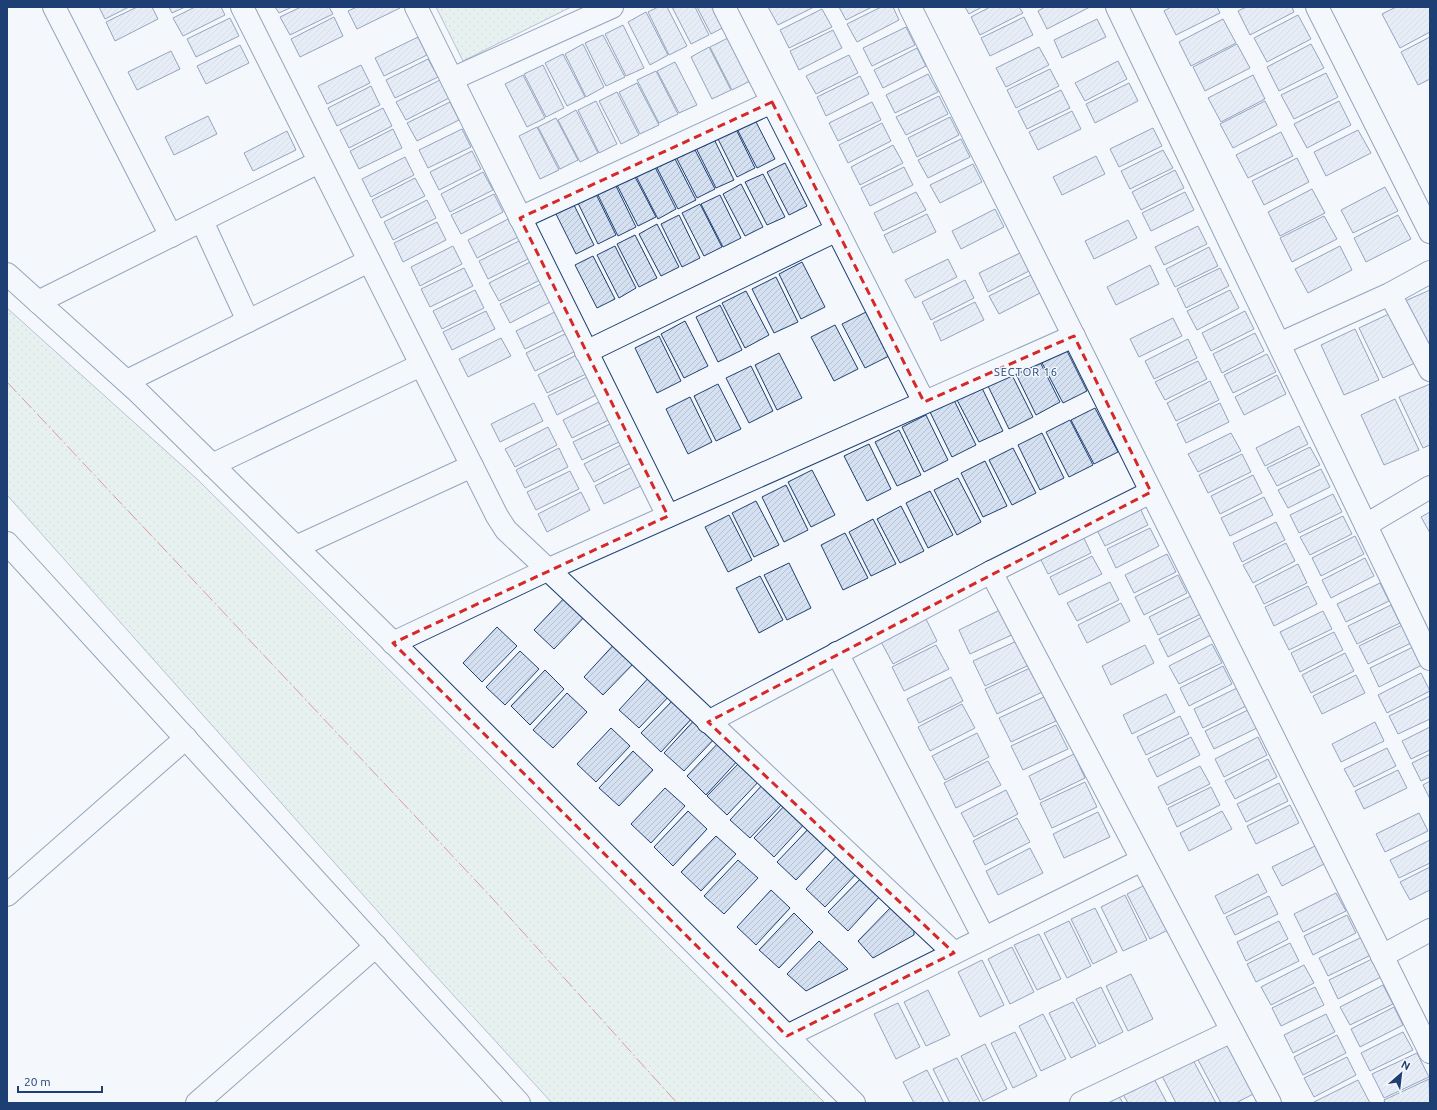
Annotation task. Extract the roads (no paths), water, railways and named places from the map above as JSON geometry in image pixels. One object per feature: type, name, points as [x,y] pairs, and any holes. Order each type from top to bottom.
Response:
[{"type":"street","points":[[54,7],[171,236]]},
{"type":"street","points":[[242,7],[497,516],[506,530],[954,953]]},
{"type":"street","points":[[416,7],[668,516]]},
{"type":"street","points":[[452,79],[612,7]]},
{"type":"street","points":[[724,7],[924,402]]},
{"type":"street","points":[[910,7],[1430,1052]]},
{"type":"street","points":[[1117,7],[1430,659]]},
{"type":"street","points":[[1317,7],[1430,232]]},
{"type":"street","points":[[520,218],[772,102]]},
{"type":"street","points":[[38,302],[320,162]]},
{"type":"street","points":[[202,221],[248,321]]},
{"type":"street","points":[[586,352],[837,230]]},
{"type":"street","points":[[127,381],[369,261]]},
{"type":"street","points":[[1279,344],[1390,294],[1430,272]]},
{"type":"street","points":[[7,274],[127,381],[393,643],[854,1103]]},
{"type":"street","points":[[1390,294],[1430,370]]},
{"type":"street","points":[[393,643],[547,570],[1074,336]]},
{"type":"street","points":[[212,465],[421,365]]},
{"type":"street","points":[[296,547],[472,466]]},
{"type":"street","points":[[1366,525],[1430,487]]},
{"type":"street","points":[[708,722],[991,572],[1151,492]]},
{"type":"street","points":[[7,543],[519,1103]]},
{"type":"street","points":[[991,572],[1270,1103]]},
{"type":"street","points":[[837,653],[984,938]]},
{"type":"street","points":[[7,895],[186,738]]},
{"type":"street","points":[[787,1036],[1142,860]]},
{"type":"street","points":[[1382,956],[1430,930]]},
{"type":"street","points":[[197,1103],[376,946]]},
{"type":"street","points":[[1081,1103],[1232,1031]]},
{"type":"district","name":"SECTOR 16","points":[[1026,372]]}]
